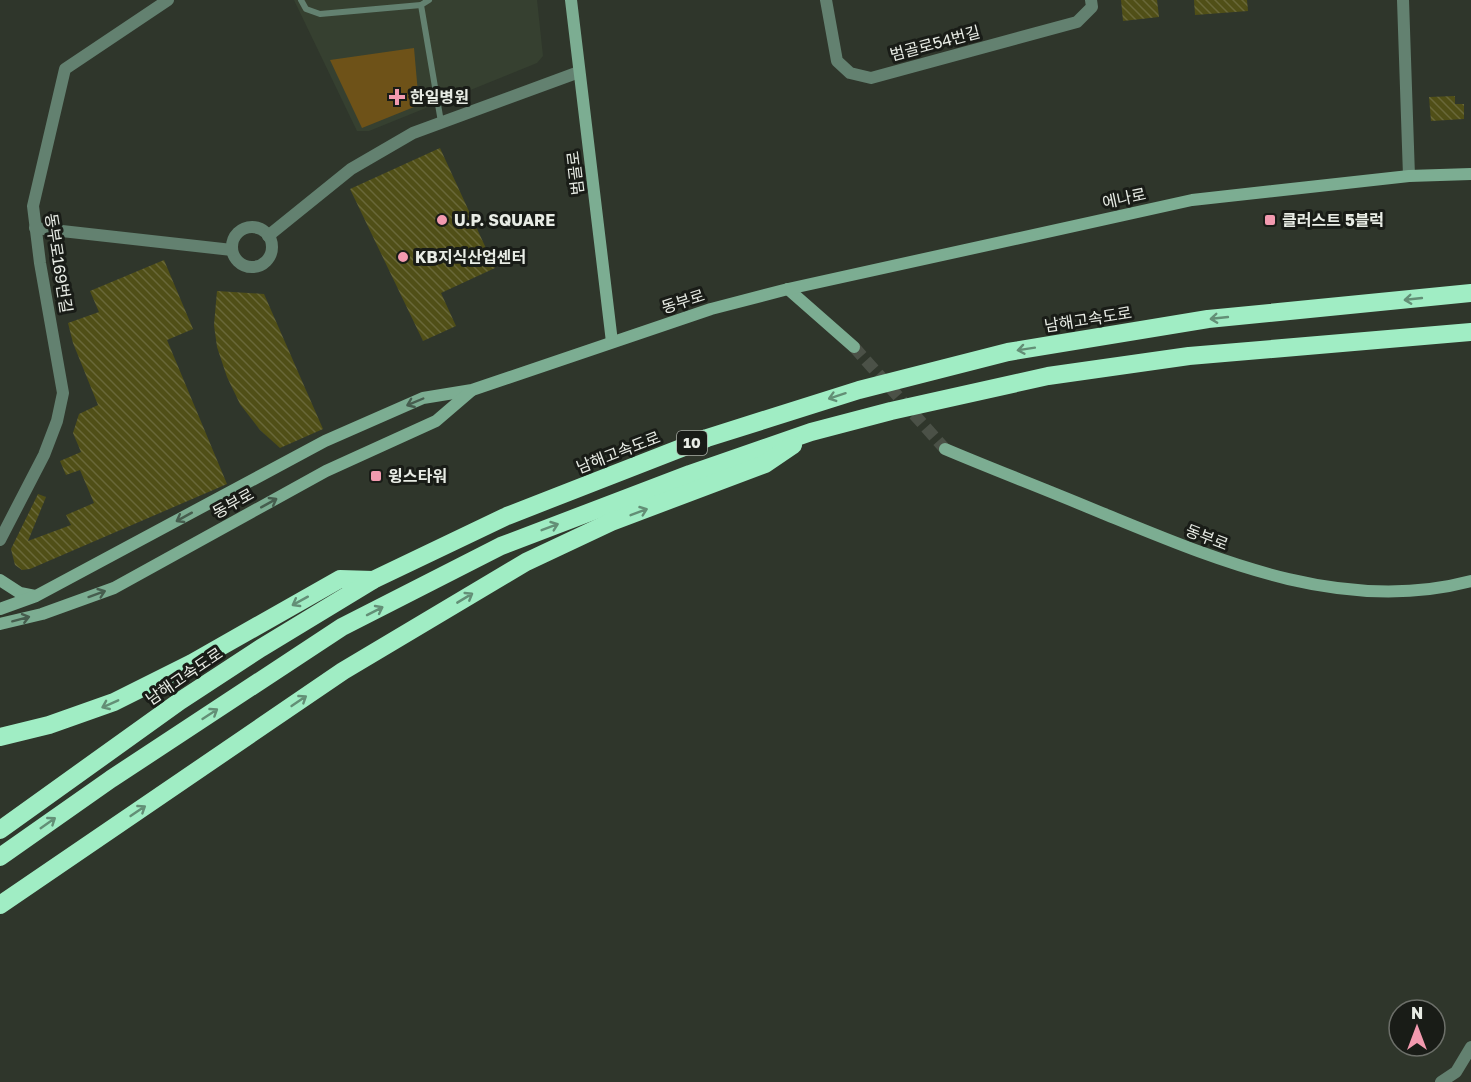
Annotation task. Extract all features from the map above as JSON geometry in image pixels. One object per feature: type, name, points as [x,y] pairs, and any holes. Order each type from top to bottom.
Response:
[{"type":"highway","name":"남해고속도로","points":[[0,830],[180,701],[261,648],[373,580],[507,516],[707,438],[859,390],[1008,352],[1208,319],[1471,293]]},
{"type":"highway","name":"10","points":[[0,857],[111,779],[342,627],[501,546],[690,474],[812,432],[891,411],[1048,376],[1189,356],[1471,332]]},
{"type":"highway","points":[[0,905],[343,671],[526,562],[611,522],[765,464],[812,432]]},
{"type":"highway","points":[[0,737],[49,725],[114,702],[192,663],[340,579],[373,580]]},
{"type":"highway","points":[[0,914],[90,844]]},
{"type":"street","name":"동부로169번길","points":[[0,540],[44,455],[57,421],[63,393],[33,206],[65,69],[168,0]]},
{"type":"street","name":"범골로","points":[[571,0],[612,342]]},
{"type":"street","name":"범골로54번길","points":[[826,0],[837,61],[850,73],[871,78],[1077,22],[1092,7],[1091,0]]},
{"type":"street","points":[[1403,0],[1409,176]]},
{"type":"street","points":[[268,236],[351,169],[413,133],[579,72]]},
{"type":"street","name":"에나로","points":[[788,289],[1192,200],[1409,176],[1471,174]]},
{"type":"street","points":[[35,228],[232,250]]},
{"type":"street","points":[[258,228],[268,236],[271,242],[271,255],[256,267],[238,262],[232,250],[235,237],[244,229],[258,228]]},
{"type":"street","points":[[788,289],[854,347]]},
{"type":"street","name":"동부로","points":[[0,609],[36,596],[325,441],[423,398],[472,390],[711,309],[788,289]]},
{"type":"street","name":"동부로","points":[[0,624],[42,614],[114,588],[326,471],[436,421],[472,390]]},
{"type":"street","name":"동부로","points":[[945,449],[1217,560],[1311,586],[1404,590],[1471,581]]},
{"type":"street","points":[[0,580],[20,593],[36,596]]},
{"type":"street","points":[[1441,1082],[1456,1072],[1471,1047]]},
{"type":"lane","points":[[301,0],[306,9],[320,14],[420,5],[429,0]]},
{"type":"lane","points":[[420,5],[441,122]]},
{"type":"shaded area","name":"한일병원","points":[[294,0],[537,0],[543,56],[537,63],[369,131],[357,131]]},
{"type":"shaded area","points":[[414,48],[419,105],[362,128],[330,60]]},
{"type":"building","points":[[1121,0],[1157,0],[1159,17],[1123,21]]},
{"type":"building","points":[[1194,0],[1247,0],[1248,11],[1195,15]]},
{"type":"building","points":[[1455,96],[1455,104],[1464,104],[1464,119],[1431,121],[1429,97]]},
{"type":"building","points":[[440,148],[495,268],[441,293],[456,326],[423,341],[350,189]]},
{"type":"building","points":[[164,260],[193,329],[167,340],[227,484],[30,569],[22,570],[15,565],[11,549],[38,494],[46,497],[28,541],[71,525],[66,515],[94,503],[80,470],[66,475],[60,461],[81,452],[73,433],[79,414],[98,405],[73,343],[68,323],[99,312],[90,291]]},
{"type":"building","points":[[217,291],[264,294],[323,429],[280,448],[260,430],[240,404],[227,377],[217,347],[214,325]]},
{"type":"tunnel","points":[[854,347],[945,449]]},
{"type":"place","name":"한일병원","points":[[397,97]]},
{"type":"place","name":"U.P. SQUARE","points":[[442,220]]},
{"type":"place","name":"클러스트 5블럭","points":[[1270,220]]},
{"type":"place","name":"KB지식산업센터","points":[[403,257]]},
{"type":"place","name":"윙스타워","points":[[376,476]]}]
